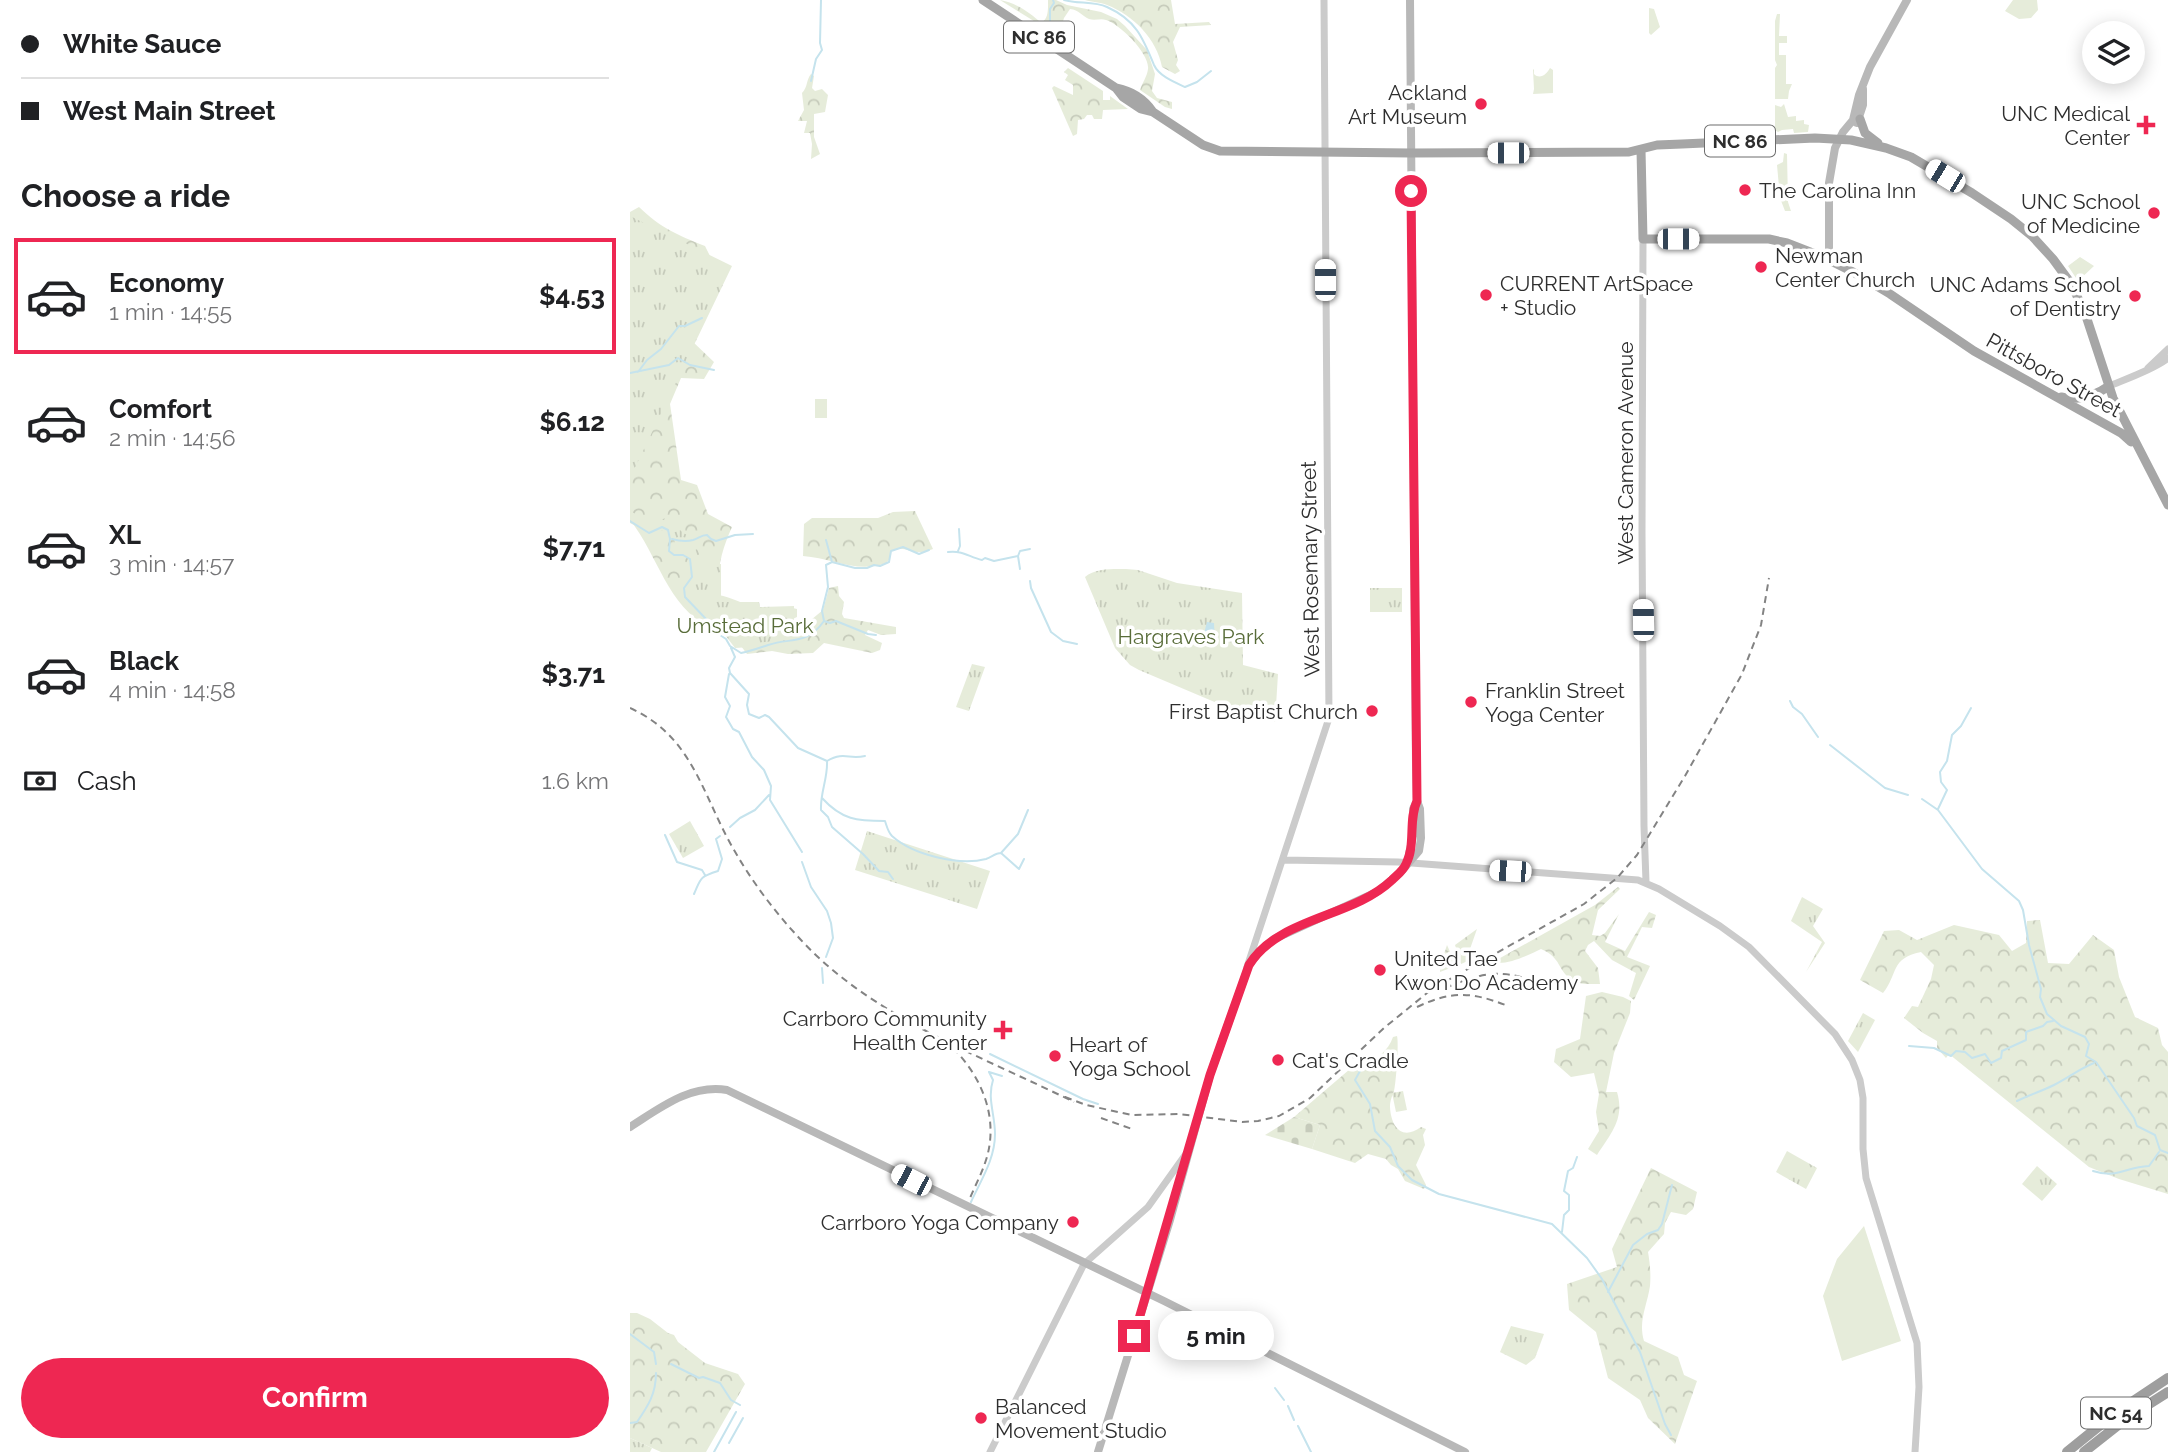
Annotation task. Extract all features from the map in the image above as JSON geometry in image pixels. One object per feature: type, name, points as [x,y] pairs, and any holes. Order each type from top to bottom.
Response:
[{"type":"highway","name":"NC 54","points":[[2067,1452],[2115,1414],[2168,1378]]},
{"type":"highway","name":"NC 54","points":[[2084,1452],[2127,1418],[2168,1392]]},
{"type":"main road","name":"NC 86","points":[[983,0],[1116,88],[1131,93],[1146,103],[1153,112]]},
{"type":"main road","points":[[1098,1452],[1210,1075],[1246,971],[1256,956],[1274,939],[1371,895],[1389,883],[1407,863],[1413,836],[1413,809],[1417,801],[1410,0]]},
{"type":"main road","points":[[1829,260],[1830,171],[1835,148],[1853,120],[1859,95],[1875,56],[1907,0]]},
{"type":"main road","points":[[1839,139],[1849,133],[1860,119],[1863,87]]},
{"type":"main road","name":"NC 86","points":[[1116,88],[1123,97],[1138,107],[1153,112],[1203,145],[1226,152],[1641,150],[1664,145],[1815,138],[1839,139],[1886,148],[1921,162],[2011,219],[2040,244],[2059,266],[2078,297],[2109,386],[2168,505]]},
{"type":"main road","points":[[1860,119],[1865,133],[1886,148]]},
{"type":"main road","name":"West Cameron Avenue","points":[[1641,150],[1643,239]]},
{"type":"main road","name":"Pittsboro Street","points":[[1643,239],[1769,239],[1787,243],[1829,260],[1890,294],[1974,351],[2119,431],[2136,444]]},
{"type":"main road","points":[[2052,394],[2077,399],[2109,386]]},
{"type":"main road","points":[[630,1126],[687,1094],[706,1088],[727,1090],[1147,1293],[1465,1452]]},
{"type":"street","name":"West Rosemary Street","points":[[1246,971],[1329,718],[1324,0]]},
{"type":"street","name":"West Cameron Avenue","points":[[1643,239],[1642,533],[1646,882]]},
{"type":"street","points":[[2148,368],[2168,349]]},
{"type":"street","points":[[2109,386],[2159,365],[2168,358]]},
{"type":"street","points":[[1283,860],[1407,863],[1636,879],[1646,882],[1720,926],[1749,947],[1835,1034],[1852,1059],[1858,1075],[1864,1098],[1863,1149],[1866,1178],[1917,1343],[1919,1387],[1915,1452]]},
{"type":"street","points":[[990,1452],[1084,1264],[1148,1207],[1188,1151]]},
{"type":"green space","points":[[1000,0],[1022,8],[1041,23],[1047,16],[1048,0],[1101,12],[1117,19],[1147,50],[1155,74],[1152,91],[1157,98],[1172,102],[1172,109],[1140,90],[1148,69],[1147,63],[1133,40],[1119,27],[1104,19],[1089,19],[1070,9],[1062,25],[1075,43],[1070,46]]},
{"type":"green space","points":[[1085,0],[1171,0],[1175,24],[1209,22],[1211,25],[1180,27],[1173,42],[1178,60],[1176,65],[1180,71],[1175,74],[1162,67],[1155,47],[1135,22],[1117,9]]},
{"type":"green space","points":[[2013,0],[2037,0],[2038,10],[2031,18],[2019,19],[2005,11]]},
{"type":"green space","points":[[1649,8],[1654,9],[1660,27],[1651,35],[1649,33]]},
{"type":"green space","points":[[1777,14],[1780,14],[1779,36],[1787,36],[1787,43],[1779,43],[1779,55],[1786,55],[1786,84],[1792,84],[1788,99],[1775,99]]},
{"type":"green space","points":[[1068,68],[1103,91],[1103,100],[1110,100],[1110,96],[1128,109],[1103,110],[1102,119],[1087,115],[1078,120],[1077,134],[1073,136],[1052,88],[1054,86],[1073,95],[1073,85],[1065,80],[1068,75],[1064,72]]},
{"type":"green space","points":[[1550,68],[1553,70],[1553,93],[1533,94],[1533,70],[1536,76],[1541,76]]},
{"type":"green space","points":[[811,74],[814,76],[812,88],[815,91],[822,89],[828,95],[825,112],[814,114],[814,137],[820,154],[811,159],[810,133],[804,133],[807,121],[798,121],[804,110],[802,93]]},
{"type":"green space","points":[[1784,104],[1788,117],[1796,116],[1796,121],[1804,120],[1804,124],[1809,125],[1808,132],[1775,130],[1775,105],[1781,107]]},
{"type":"green space","points":[[1784,153],[1787,154],[1788,202],[1791,211],[1785,211],[1780,198],[1777,165],[1783,162]]},
{"type":"green space","points":[[639,207],[670,230],[705,246],[713,262],[692,341],[714,362],[704,379],[681,378],[670,404],[681,480],[697,485],[708,514],[732,527],[721,560],[719,595],[762,610],[797,609],[797,617],[788,621],[714,616],[710,628],[683,607],[630,520],[630,212]]},
{"type":"green space","points":[[630,216],[732,266],[630,478]]},
{"type":"green space","points":[[2080,257],[2094,266],[2078,281],[2068,266]]},
{"type":"green space","points":[[815,399],[827,399],[827,418],[815,418]]},
{"type":"green space","name":"Umstead Park","points":[[630,511],[653,523],[668,517],[683,533],[694,538],[694,544],[706,565],[721,564],[721,602],[759,602],[760,607],[794,606],[794,639],[735,648],[722,631],[683,595],[691,577],[688,558],[677,550],[674,539],[665,529],[653,535],[630,523]]},
{"type":"green space","points":[[915,511],[933,549],[921,552],[894,550],[890,552],[890,559],[886,563],[865,567],[803,556],[804,524],[812,518],[878,518],[893,512]]},
{"type":"green space","name":"Hargraves Park","points":[[1138,570],[1177,583],[1242,593],[1243,665],[1278,674],[1275,722],[1224,706],[1130,665],[1115,648],[1085,577],[1099,571]]},
{"type":"green space","points":[[838,586],[839,596],[844,602],[844,618],[896,627],[896,634],[881,635],[868,630],[865,635],[882,643],[880,650],[872,653],[824,643],[813,653],[788,654],[772,651],[747,654],[738,642],[781,627],[800,629],[823,610],[829,588]]},
{"type":"green space","points":[[1370,588],[1402,588],[1402,612],[1370,612]]},
{"type":"green space","points":[[972,664],[985,667],[969,711],[956,707]]},
{"type":"green space","points":[[690,821],[704,846],[683,858],[669,834]]},
{"type":"green space","points":[[867,831],[990,871],[977,909],[855,870]]},
{"type":"green space","points":[[1618,887],[1620,889],[1598,910],[1592,935],[1600,936],[1605,933],[1619,914],[1605,942],[1625,951],[1649,912],[1656,915],[1652,928],[1642,927],[1627,957],[1650,966],[1634,1000],[1629,996],[1636,973],[1612,960],[1594,941],[1585,951],[1598,968],[1600,984],[1572,980],[1553,956],[1541,949],[1510,961],[1493,962],[1595,905]]},
{"type":"green space","points":[[1802,897],[1823,909],[1813,926],[1825,943],[1806,972],[1822,942],[1791,921]]},
{"type":"green space","points":[[2040,920],[2048,963],[2069,964],[2093,935],[2114,950],[2119,977],[2135,1017],[2158,1028],[2162,1045],[2168,1052],[2168,1194],[2089,1167],[1949,1054],[1946,1058],[1937,1048],[1937,1041],[1904,1018],[1912,1006],[1918,1007],[1931,979],[1934,965],[1921,952],[1904,958],[1899,963],[1883,993],[1860,980],[1884,931],[1899,930],[1917,940],[1954,925],[1999,935],[2012,951],[2026,943],[2027,921]]},
{"type":"green space","points":[[1477,929],[1470,949],[1476,955],[1440,972],[1440,955],[1444,954],[1447,945],[1454,961],[1458,954],[1455,945]]},
{"type":"green space","points":[[1602,992],[1631,1001],[1630,1013],[1614,1053],[1606,1092],[1617,1092],[1618,1118],[1612,1133],[1597,1155],[1588,1149],[1599,1131],[1596,1112],[1599,1094],[1594,1073],[1571,1077],[1554,1062],[1556,1049],[1580,1039],[1586,996]]},
{"type":"green space","points":[[1863,1013],[1875,1020],[1858,1052],[1848,1041]]},
{"type":"green space","points":[[1397,1036],[1391,1114],[1395,1126],[1403,1132],[1408,1133],[1421,1127],[1426,1129],[1423,1135],[1425,1145],[1416,1165],[1426,1185],[1424,1189],[1405,1181],[1398,1169],[1386,1159],[1368,1154],[1355,1163],[1312,1149],[1320,1125],[1294,1117],[1357,1063],[1367,1065],[1379,1056],[1393,1037]]},
{"type":"green space","points":[[1403,1091],[1407,1110],[1396,1112],[1392,1093]]},
{"type":"green space","points":[[1294,1117],[1320,1125],[1312,1149],[1265,1135]]},
{"type":"green space","points":[[1787,1151],[1817,1168],[1806,1189],[1776,1172]]},
{"type":"green space","points":[[2037,1166],[2057,1184],[2042,1201],[2022,1184]]},
{"type":"green space","points":[[1651,1168],[1697,1192],[1693,1209],[1686,1215],[1671,1212],[1665,1223],[1664,1234],[1648,1252],[1650,1282],[1642,1320],[1644,1341],[1678,1357],[1684,1375],[1697,1381],[1675,1444],[1648,1418],[1640,1400],[1608,1378],[1596,1332],[1569,1310],[1567,1284],[1617,1267],[1612,1249]]},
{"type":"green space","points":[[1864,1226],[1901,1341],[1842,1361],[1823,1296],[1837,1259]]},
{"type":"green space","points":[[630,1313],[650,1319],[674,1335],[678,1342],[705,1363],[738,1374],[745,1384],[706,1452],[661,1452],[630,1438]]},
{"type":"green space","points":[[1511,1326],[1544,1334],[1535,1358],[1526,1365],[1500,1352]]},
{"type":"green space","points":[[630,1438],[652,1448],[650,1452],[630,1452]]},
{"type":"water","points":[[1207,622],[1214,623],[1215,643],[1202,641]]},
{"type":"waterway","points":[[811,81],[816,59],[822,50],[821,0]]},
{"type":"waterway","points":[[1050,23],[1053,0]]},
{"type":"waterway","points":[[1064,0],[1102,5],[1117,12],[1132,24],[1142,38],[1156,69],[1176,83],[1185,87],[1211,71]]},
{"type":"waterway","points":[[638,372],[679,326],[702,318]]},
{"type":"waterway","points":[[630,373],[669,365],[678,358],[690,365],[714,370]]},
{"type":"waterway","points":[[630,521],[649,533],[662,527],[668,530],[669,551],[690,559],[692,577],[684,588],[685,597],[707,620],[714,623],[730,646],[741,653],[805,637],[817,629],[824,621],[822,611],[828,587],[826,565],[832,562],[867,568],[889,562],[891,551],[903,547],[919,554],[929,550]]},
{"type":"waterway","points":[[958,551],[959,529]]},
{"type":"waterway","points":[[672,539],[688,541],[707,535],[716,541],[735,535],[753,534]]},
{"type":"waterway","points":[[826,540],[832,562]]},
{"type":"waterway","points":[[948,552],[994,561],[1018,556],[1020,551],[1030,549]]},
{"type":"waterway","points":[[1018,556],[1020,569]]},
{"type":"waterway","points":[[1030,581],[1051,632],[1063,641],[1077,644]]},
{"type":"waterway","points":[[824,621],[836,621],[876,635]]},
{"type":"waterway","points":[[731,648],[735,657],[729,668],[730,673],[749,694],[749,714],[759,718],[765,715],[769,717],[798,748],[827,761],[821,810],[832,827],[879,871],[888,872],[893,879]]},
{"type":"waterway","points":[[729,674],[725,697],[730,706],[726,717],[733,729],[739,732],[752,757],[764,770],[771,786],[770,800],[802,852]]},
{"type":"waterway","points":[[1790,701],[1818,737]]},
{"type":"waterway","points":[[1938,809],[1947,790],[1941,782],[1940,772],[1947,761],[1952,735],[1961,726],[1971,708]]},
{"type":"waterway","points":[[1830,745],[1885,788],[1908,795]]},
{"type":"waterway","points":[[827,761],[842,756],[865,756]]},
{"type":"waterway","points":[[730,827],[755,810],[769,795]]},
{"type":"waterway","points":[[822,798],[836,811],[850,818],[885,821],[892,836],[912,849],[963,861],[986,859],[1001,853],[1018,834],[1028,810]]},
{"type":"waterway","points":[[1922,799],[1938,810],[1982,869],[2019,901],[2041,989],[2040,997],[2047,1014],[2061,1026],[2085,1037],[2089,1044],[2086,1056],[2096,1062],[2137,1126],[2155,1135],[2160,1150],[2168,1153]]},
{"type":"waterway","points":[[665,835],[677,862],[702,870],[705,875]]},
{"type":"waterway","points":[[694,894],[702,879],[718,871],[722,859],[716,839],[720,836]]},
{"type":"waterway","points":[[1001,853],[1019,869],[1024,859]]},
{"type":"waterway","points":[[802,862],[811,887],[827,911],[831,923],[833,938],[826,957]]},
{"type":"waterway","points":[[822,968],[823,983]]},
{"type":"waterway","points":[[1909,1046],[1934,1048],[1951,1056],[1956,1051],[1965,1052],[1972,1058],[1985,1054],[1991,1063],[2001,1058],[2002,1051],[2026,1040],[2026,1032],[2053,1021]]},
{"type":"waterway","points":[[990,1054],[1098,1104]]},
{"type":"waterway","points":[[2017,1101],[2094,1063]]},
{"type":"waterway","points":[[1354,1067],[1360,1071],[1355,1080],[1370,1104],[1375,1131],[1390,1147],[1398,1166],[1412,1180],[1439,1194],[1552,1224],[1587,1258],[1602,1279],[1640,1352],[1671,1435]]},
{"type":"waterway","points":[[971,1202],[993,1152],[993,1080],[989,1072],[1002,1076]]},
{"type":"waterway","points":[[2093,1171],[2109,1174],[2149,1166],[2159,1152]]},
{"type":"waterway","points":[[1562,1232],[1564,1215],[1569,1210],[1569,1195],[1564,1191],[1568,1171],[1573,1168],[1577,1157]]},
{"type":"waterway","points":[[1608,1292],[1633,1245],[1647,1234],[1658,1230],[1662,1224],[1672,1185]]},
{"type":"waterway","points":[[630,1334],[654,1352],[656,1364]]},
{"type":"waterway","points":[[671,1364],[699,1378],[720,1383],[731,1400],[740,1405]]},
{"type":"waterway","points":[[630,1423],[637,1422],[648,1405],[655,1387],[656,1373]]},
{"type":"waterway","points":[[1275,1388],[1284,1400]]},
{"type":"waterway","points":[[1288,1406],[1294,1420]]},
{"type":"waterway","points":[[714,1452],[736,1412]]},
{"type":"waterway","points":[[729,1443],[743,1418]]},
{"type":"waterway","points":[[1298,1426],[1311,1452]]},
{"type":"railway","points":[[1065,1097],[1086,1105],[1132,1115],[1179,1114],[1242,1122],[1279,1116],[1310,1098],[1384,1028],[1432,989],[1584,904],[1617,878],[1637,855],[1685,776],[1742,674],[1761,625],[1769,578]]},
{"type":"railway","points":[[630,708],[650,719],[680,748],[753,881],[791,929],[829,967],[894,1013],[929,1033],[1074,1102]]},
{"type":"railway","points":[[1445,988],[1475,977],[1502,974],[1528,979],[1562,991]]},
{"type":"railway","points":[[1417,1007],[1441,998],[1462,995],[1484,998],[1508,1006]]},
{"type":"railway","points":[[953,1048],[980,1086],[986,1101],[991,1132],[983,1167],[970,1198]]},
{"type":"railway","points":[[1101,1118],[1132,1129]]},
{"type":"place","name":"Ackland Art Museum","points":[[1481,104]]},
{"type":"place","name":"UNC Medical Center","points":[[2146,125]]},
{"type":"place","name":"The Carolina Inn","points":[[1745,190]]},
{"type":"place","name":"UNC School of Medicine","points":[[2154,213]]},
{"type":"place","name":"Newman Center Church","points":[[1761,267]]},
{"type":"place","name":"CURRENT ArtSpace + Studio","points":[[1486,295]]},
{"type":"place","name":"UNC Adams School of Dentistry","points":[[2135,296]]},
{"type":"place","name":"Franklin Street Yoga Center","points":[[1471,702]]},
{"type":"place","name":"First Baptist Church","points":[[1372,711]]},
{"type":"place","name":"United Tae Kwon Do Academy","points":[[1380,970]]},
{"type":"place","name":"Carrboro Community Health Center","points":[[1003,1030]]},
{"type":"place","name":"Heart of Yoga School","points":[[1055,1056]]},
{"type":"place","name":"Cat's Cradle","points":[[1278,1060]]},
{"type":"place","name":"Carrboro Yoga Company","points":[[1073,1222]]},
{"type":"place","name":"Balanced Movement Studio","points":[[981,1418]]},
{"type":"route","points":[[1134,1336],[1170,1220],[1210,1075],[1252,959],[1274,939],[1377,892],[1400,873],[1407,863],[1413,836],[1413,809],[1417,801],[1411,191]]}]
